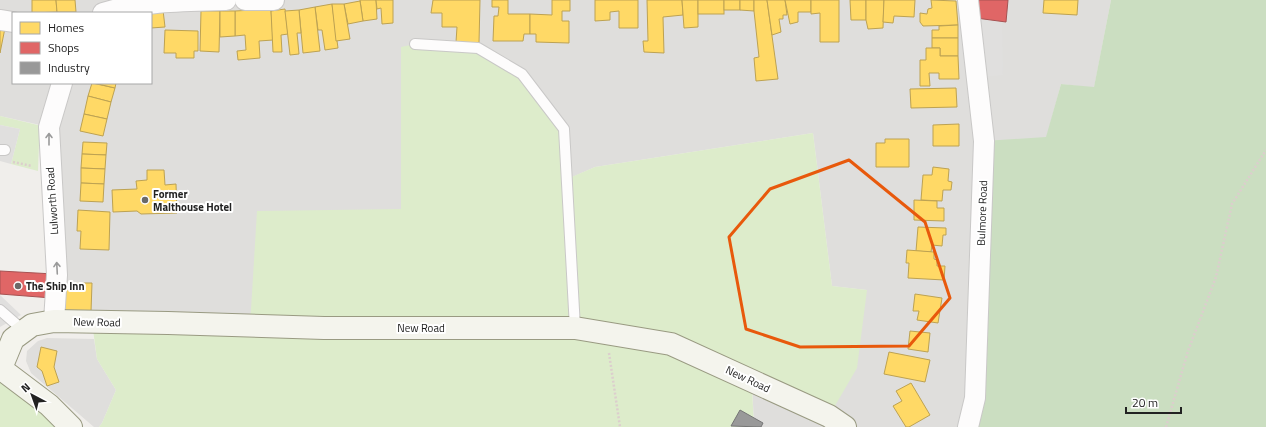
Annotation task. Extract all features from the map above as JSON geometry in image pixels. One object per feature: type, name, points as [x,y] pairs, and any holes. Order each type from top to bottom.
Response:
[{"type":"main road","name":"New Road","points":[[0,368],[13,339],[32,325],[54,321],[168,322],[324,328],[576,328],[671,344],[829,416],[845,427]]},
{"type":"main road","points":[[0,368],[50,405],[71,427]]},
{"type":"street","points":[[106,12],[119,8],[146,4],[226,0]]},
{"type":"street","points":[[245,0],[274,0]]},
{"type":"street","name":"Bulmore Road","points":[[968,0],[984,141],[975,398],[968,427]]},
{"type":"street","name":"Lulworth Road","points":[[54,321],[57,275],[50,170],[49,127],[62,84]]},
{"type":"lane","points":[[415,44],[478,48],[522,74],[564,129],[576,328]]},
{"type":"lane","points":[[0,310],[24,331]]},
{"type":"path","points":[[3,150],[12,161],[50,170]]},
{"type":"path","points":[[1166,427],[1188,351],[1216,277],[1232,204],[1266,150]]},
{"type":"path","points":[[612,375],[620,427]]},
{"type":"highlighted area","points":[[849,160],[925,222],[950,298],[909,346],[800,347],[746,329],[729,237],[770,189]]},
{"type":"shaded area","points":[[0,0],[1111,0],[1094,88],[1061,84],[968,427],[754,427],[752,381],[867,290],[832,286],[813,133],[595,167],[500,209],[250,326],[54,321],[49,127],[0,116]]},
{"type":"shaded area","points":[[976,18],[1002,22],[1003,75],[981,77]]},
{"type":"shaded area","points":[[0,125],[20,129],[11,164],[0,161]]},
{"type":"shaded area","points":[[0,295],[21,315],[0,327]]},
{"type":"shaded area","points":[[47,338],[94,339],[97,359],[116,390],[99,427],[94,427],[31,373],[26,361],[27,351],[38,341]]},
{"type":"green space","points":[[1111,0],[1266,0],[1266,427],[968,427],[984,141],[1046,137],[1061,84],[1094,87]]},
{"type":"green space","points":[[415,44],[478,48],[522,74],[564,129],[567,179],[595,167],[813,133],[832,286],[867,290],[857,368],[829,416],[752,387],[754,427],[99,427],[116,390],[97,359],[92,322],[250,326],[257,211],[401,209],[401,47]]},
{"type":"green space","points":[[0,116],[42,126],[39,143],[38,171],[11,164],[20,129],[0,125]]},
{"type":"green space","points":[[0,368],[71,427],[0,427]]},
{"type":"building: Homes","points":[[32,0],[56,0],[57,12],[32,12]]},
{"type":"building: Homes","points":[[56,0],[75,0],[76,12],[57,12]]},
{"type":"building: Homes","points":[[360,0],[376,0],[377,19],[363,21]]},
{"type":"building: Homes","points":[[376,0],[393,0],[393,23],[382,24],[381,8],[377,9]]},
{"type":"building: Homes","points":[[433,0],[480,0],[479,43],[456,42],[457,27],[442,27],[442,13],[431,13]]},
{"type":"building: Homes","points":[[492,0],[508,0],[508,14],[530,14],[530,34],[524,34],[523,41],[493,41],[494,16],[498,16],[499,7],[492,7]]},
{"type":"building: Homes","points":[[552,0],[570,0],[570,11],[562,11],[562,21],[569,21],[569,43],[536,42],[536,34],[530,34],[530,14],[552,15]]},
{"type":"building: Homes","points":[[595,0],[638,0],[638,28],[619,28],[619,11],[610,12],[610,20],[595,21]]},
{"type":"building: Homes","points":[[647,0],[682,0],[683,15],[663,17],[664,53],[644,52],[643,41],[648,41]]},
{"type":"building: Homes","points":[[682,0],[698,0],[698,27],[684,28]]},
{"type":"building: Homes","points":[[698,0],[724,0],[724,14],[698,14]]},
{"type":"building: Homes","points":[[724,0],[740,0],[740,10],[724,10]]},
{"type":"building: Homes","points":[[740,0],[754,0],[754,11],[740,10]]},
{"type":"building: Homes","points":[[754,0],[767,0],[778,79],[756,81],[754,58],[759,57]]},
{"type":"building: Homes","points":[[767,0],[785,0],[787,15],[783,15],[783,19],[779,19],[781,32],[772,35]]},
{"type":"building: Homes","points":[[785,0],[811,0],[811,12],[798,12],[798,22],[790,24]]},
{"type":"building: Homes","points":[[811,0],[839,0],[839,42],[820,42],[820,13],[811,14]]},
{"type":"building: Homes","points":[[850,0],[866,0],[866,20],[851,20]]},
{"type":"building: Homes","points":[[866,0],[884,0],[883,28],[868,29],[866,20]]},
{"type":"building: Homes","points":[[884,0],[915,0],[914,17],[894,16],[893,23],[883,22]]},
{"type":"building: Homes","points":[[931,0],[956,1],[958,25],[923,26],[920,22],[920,13],[927,14],[928,9],[932,8]]},
{"type":"building: Homes","points":[[1044,0],[1078,0],[1077,15],[1043,13]]},
{"type":"building: Homes","points":[[360,1],[363,21],[348,24],[344,4]]},
{"type":"building: Homes","points":[[332,4],[338,48],[325,50],[322,30],[318,30],[315,7]]},
{"type":"building: Homes","points":[[332,4],[344,4],[350,39],[336,41]]},
{"type":"building: Homes","points":[[315,7],[320,51],[303,53],[299,10]]},
{"type":"building: Homes","points":[[271,9],[273,40],[259,41],[260,58],[238,60],[237,51],[246,50],[245,35],[235,36],[235,11]]},
{"type":"building: Homes","points":[[285,9],[288,34],[281,35],[282,52],[273,52],[271,11]]},
{"type":"building: Homes","points":[[163,10],[165,27],[152,28],[152,13]]},
{"type":"building: Homes","points":[[299,10],[301,33],[297,33],[299,54],[290,55],[285,11]]},
{"type":"building: Homes","points":[[201,11],[220,11],[219,52],[200,51]]},
{"type":"building: Homes","points":[[220,11],[235,11],[235,36],[220,37]]},
{"type":"building: Homes","points":[[958,25],[958,38],[932,38],[932,30],[939,30],[939,26]]},
{"type":"building: Homes","points":[[0,27],[5,28],[0,53]]},
{"type":"building: Homes","points":[[165,30],[198,31],[198,51],[194,51],[194,58],[176,58],[176,53],[164,53]]},
{"type":"building: Homes","points":[[932,38],[958,38],[958,56],[940,56],[940,48],[932,48]]},
{"type":"building: Homes","points":[[926,48],[940,48],[940,56],[958,56],[959,79],[939,79],[939,73],[929,73],[930,86],[920,86],[920,60],[926,60]]},
{"type":"building: Homes","points":[[92,84],[115,88],[111,102],[88,96]]},
{"type":"building: Homes","points":[[98,84],[116,84],[115,88]]},
{"type":"building: Homes","points":[[956,88],[957,107],[911,108],[910,89]]},
{"type":"building: Homes","points":[[88,96],[111,102],[107,119],[84,114]]},
{"type":"building: Homes","points":[[84,114],[107,119],[103,136],[80,131]]},
{"type":"building: Homes","points":[[959,124],[959,146],[933,146],[933,125]]},
{"type":"building: Homes","points":[[885,139],[909,139],[909,167],[876,167],[876,143],[885,143]]},
{"type":"building: Homes","points":[[83,142],[107,143],[106,155],[82,154]]},
{"type":"building: Homes","points":[[82,154],[106,155],[105,169],[81,168]]},
{"type":"building: Homes","points":[[933,167],[949,169],[948,181],[952,182],[951,190],[943,190],[942,201],[921,200],[923,175],[932,175]]},
{"type":"building: Homes","points":[[81,168],[105,169],[104,184],[81,183]]},
{"type":"building: Homes","name":"Former Malthouse Hotel","points":[[147,170],[164,170],[165,185],[176,184],[177,213],[141,214],[137,211],[113,212],[112,190],[137,189],[136,181],[147,180]]},
{"type":"building: Homes","points":[[81,183],[104,184],[103,202],[80,201]]},
{"type":"building: Homes","points":[[914,200],[937,201],[937,208],[944,208],[944,221],[914,220]]},
{"type":"building: Homes","points":[[78,210],[110,212],[109,250],[80,249],[81,231],[77,231]]},
{"type":"building: Homes","points":[[918,227],[946,228],[946,235],[943,235],[942,246],[932,245],[931,252],[916,251]]},
{"type":"building: Homes","points":[[907,250],[934,252],[934,259],[937,260],[937,266],[945,266],[944,280],[908,278],[909,263],[906,263]]},
{"type":"building: Homes","points":[[72,283],[92,283],[91,312],[64,312],[64,290],[71,290]]},
{"type":"building: Homes","points":[[915,294],[942,298],[938,323],[917,320],[919,311],[913,311]]},
{"type":"building: Homes","points":[[910,331],[930,333],[928,352],[908,349]]},
{"type":"building: Homes","points":[[41,347],[57,351],[54,367],[59,382],[47,386],[42,371],[37,367]]},
{"type":"building: Homes","points":[[889,352],[930,360],[925,382],[884,374]]},
{"type":"building: Homes","points":[[911,383],[930,415],[909,427],[906,427],[893,406],[902,401],[896,391]]},
{"type":"building: Shops","points":[[977,0],[1008,0],[1006,22],[976,18]]},
{"type":"building: Shops","points":[[0,271],[54,274],[52,298],[0,294]]},
{"type":"building: Industry","points":[[740,410],[763,423],[761,427],[731,426]]},
{"type":"place","name":"Former Malthouse Hotel","points":[[145,200]]},
{"type":"place","name":"The Ship Inn","points":[[18,286]]}]
